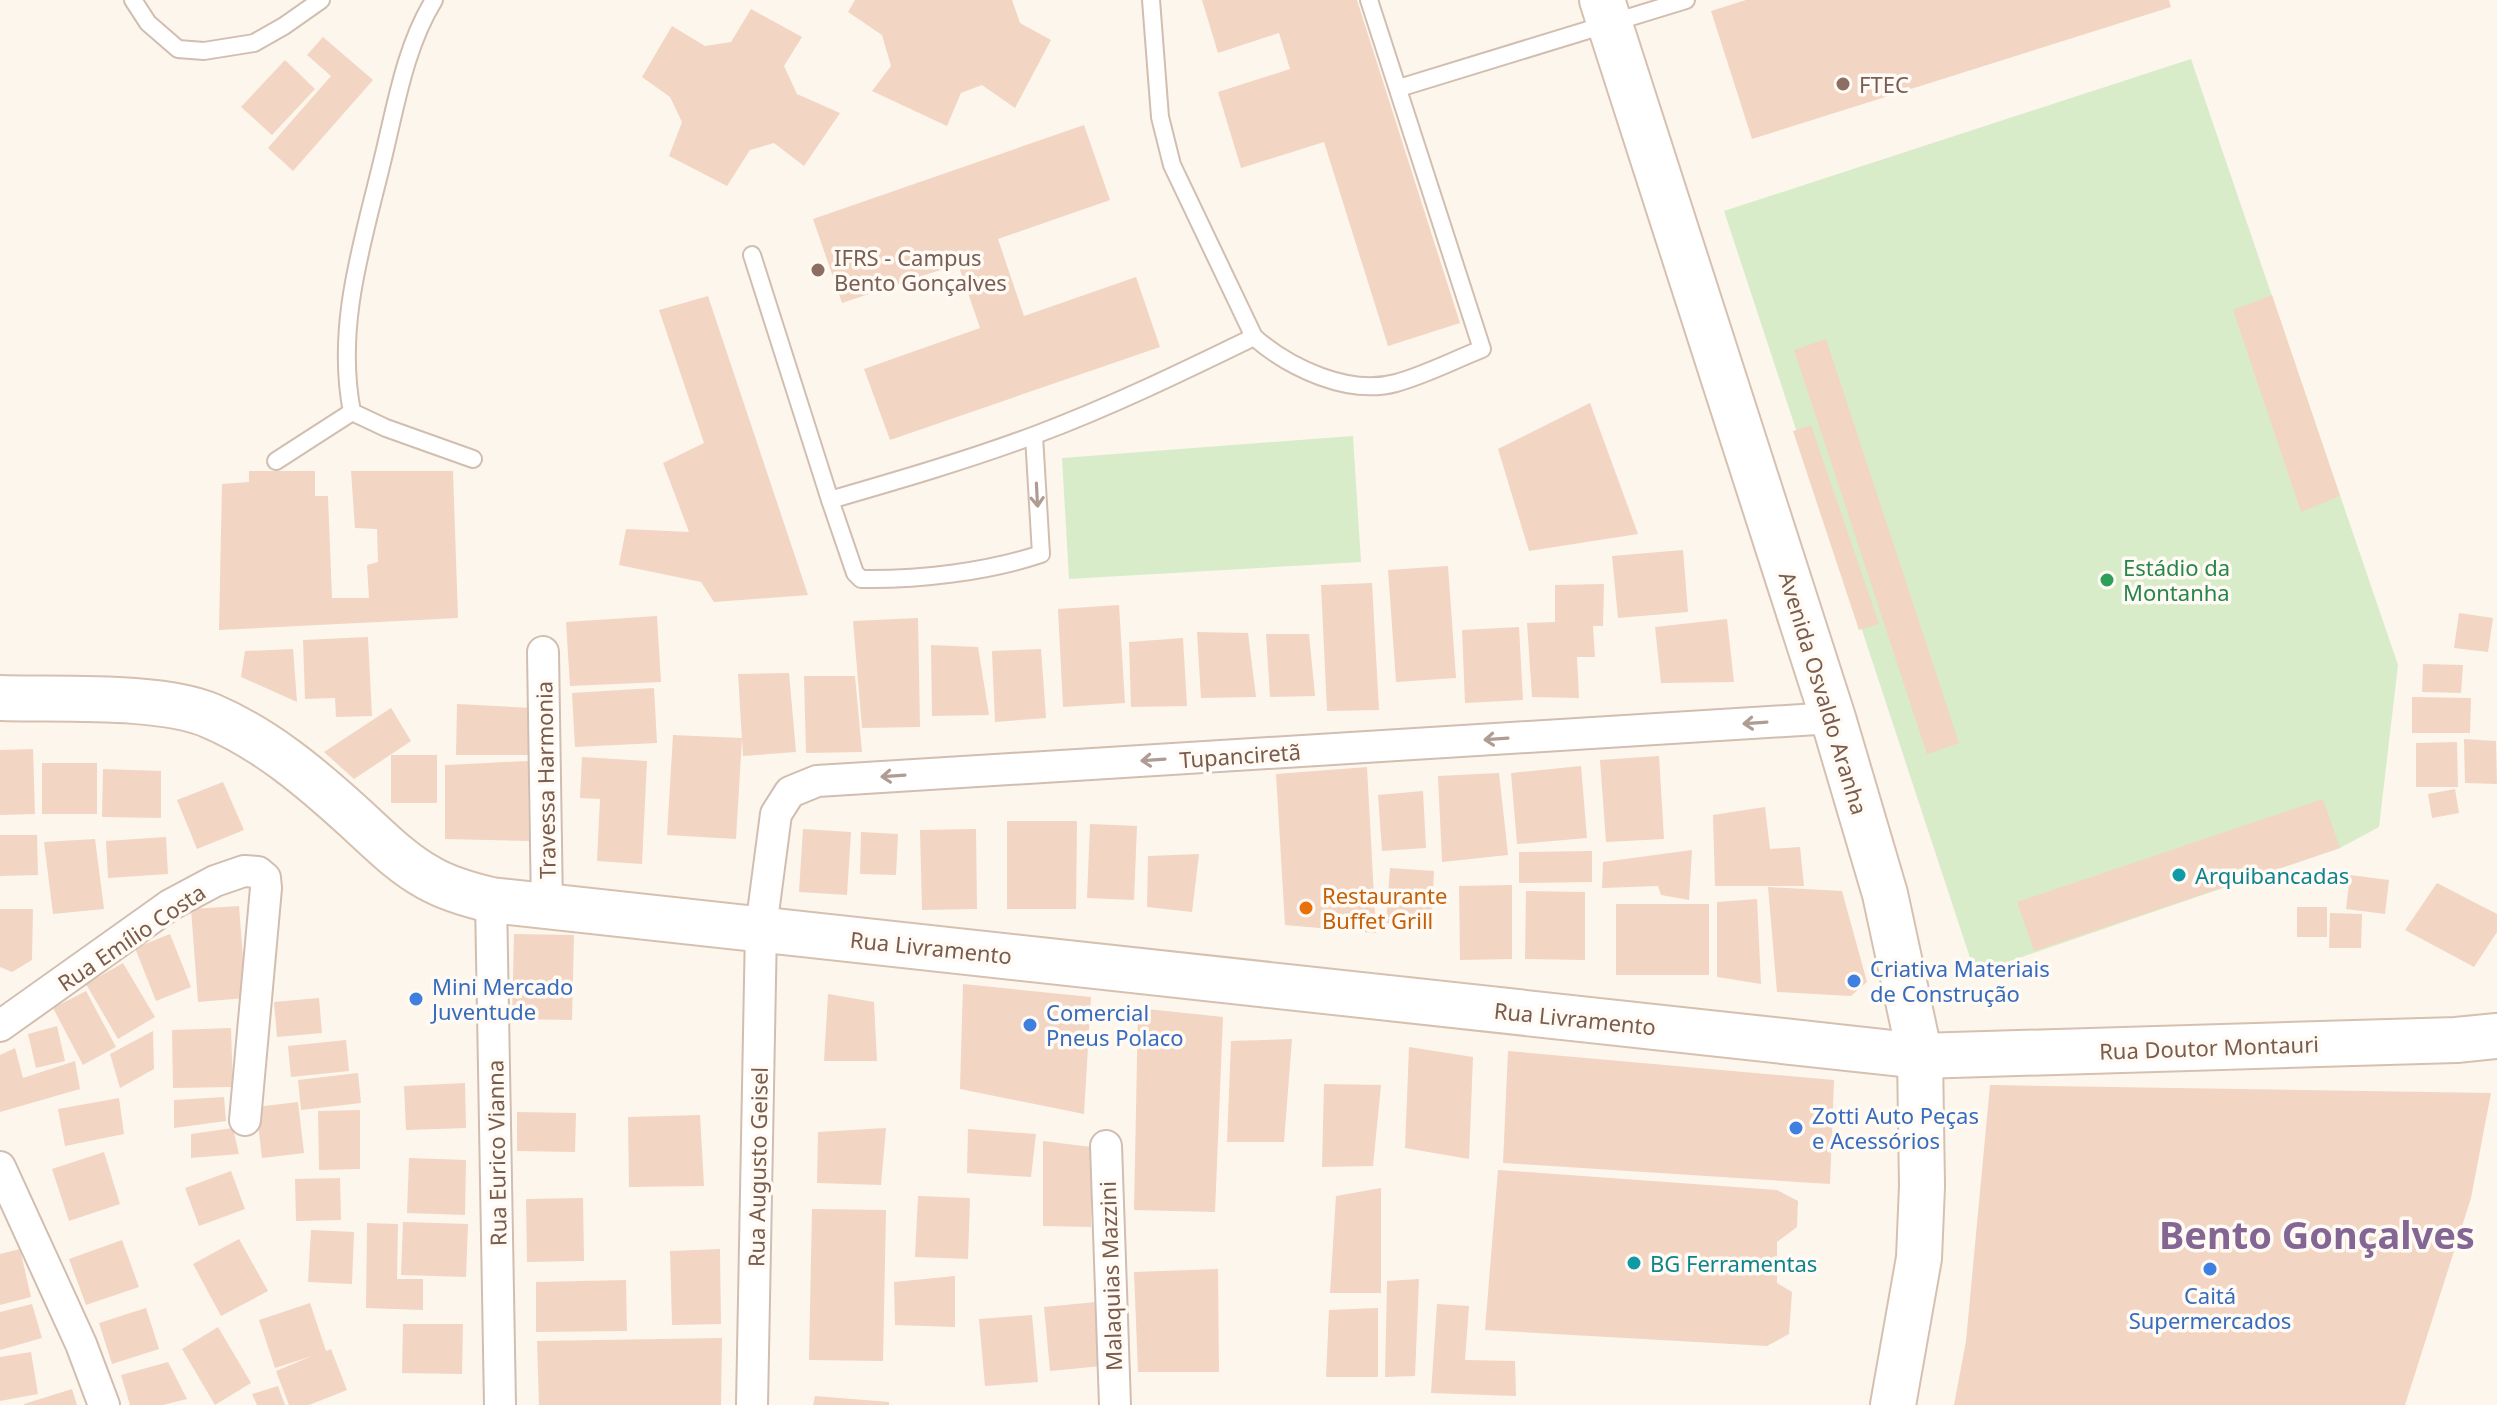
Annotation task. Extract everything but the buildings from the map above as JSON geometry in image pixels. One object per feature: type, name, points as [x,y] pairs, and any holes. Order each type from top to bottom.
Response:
[{"type":"main road","name":"Avenida Osvaldo Aranha","points":[[1606,11],[1833,718],[1885,894],[1920,1056],[1922,1186],[1919,1258],[1893,1405]]},
{"type":"main road","name":"Rua Livramento","points":[[0,698],[129,702],[166,705],[207,714],[277,752],[391,851],[428,878],[459,892],[491,900],[1920,1056]]},
{"type":"main road","name":"Rua Doutor Montauri","points":[[1920,1056],[2456,1040],[2497,1036]]},
{"type":"street","name":"Travessa Harmonia","points":[[543,652],[547,907]]},
{"type":"street","name":"Tupanciretã","points":[[761,928],[776,814],[790,792],[817,781],[1833,718]]},
{"type":"street","name":"Rua Emílio Costa","points":[[0,1026],[170,905],[215,881],[244,871],[258,872],[265,878],[265,899],[245,1120]]},
{"type":"street","name":"Rua Eurico Vianna","points":[[491,900],[500,1405]]},
{"type":"street","name":"Rua Augusto Geisel","points":[[752,1405],[761,928]]},
{"type":"street","name":"Malaquias Mazzini","points":[[1106,1146],[1115,1405]]},
{"type":"street","points":[[0,1167],[81,1344],[104,1405]]},
{"type":"lane","points":[[133,0],[148,23],[178,49],[204,51],[254,43],[321,0]]},
{"type":"lane","points":[[352,412],[347,387],[346,341],[350,298],[403,77],[423,18],[434,0]]},
{"type":"lane","points":[[1151,0],[1160,117],[1172,165],[1254,337],[1269,350],[1306,370],[1339,381],[1371,386],[1395,383],[1482,349],[1369,0]]},
{"type":"lane","points":[[1399,88],[1606,11],[1686,0]]},
{"type":"lane","points":[[752,255],[830,500],[855,573],[861,579],[932,575],[999,565],[1041,554],[1034,436]]},
{"type":"lane","points":[[830,500],[926,473],[1034,436],[1151,387],[1254,337]]},
{"type":"lane","points":[[352,412],[406,436],[473,459]]},
{"type":"lane","points":[[276,461],[352,412]]},
{"type":"green space","name":"Estádio da Montanha","points":[[2191,59],[2398,665],[2379,827],[2340,848],[1975,973],[1724,211]]},
{"type":"green space","points":[[1353,436],[1361,562],[1069,579],[1062,458]]},
{"type":"place","name":"FTEC","points":[[1843,84]]},
{"type":"place","name":"IFRS - Campus Bento Gonçalves","points":[[818,270]]},
{"type":"place","name":"Estádio da Montanha","points":[[2107,580]]},
{"type":"place","name":"Arquibancadas","points":[[2179,875]]},
{"type":"place","name":"Restaurante Buffet Grill","points":[[1306,908]]},
{"type":"place","name":"Criativa Materiais de Construção","points":[[1854,981]]},
{"type":"place","name":"Mini Mercado Juventude","points":[[416,999]]},
{"type":"place","name":"Comercial Pneus Polaco","points":[[1030,1025]]},
{"type":"place","name":"Zotti Auto Peças e Acessórios","points":[[1796,1128]]},
{"type":"place","name":"BG Ferramentas","points":[[1634,1263]]},
{"type":"place","name":"Caitá Supermercados","points":[[2210,1269]]},
{"type":"district","name":"Bento Gonçalves","points":[[2317,1234]]}]
